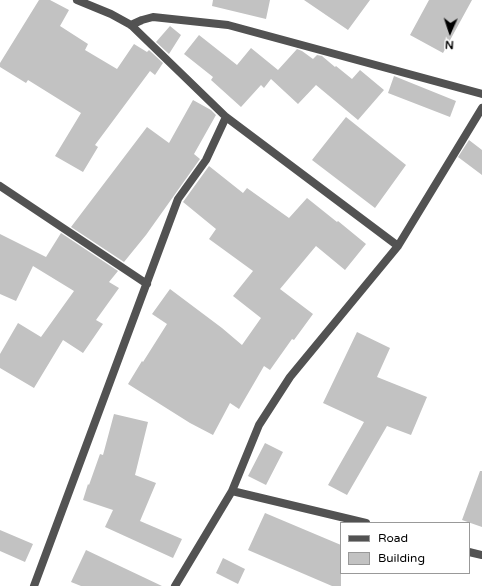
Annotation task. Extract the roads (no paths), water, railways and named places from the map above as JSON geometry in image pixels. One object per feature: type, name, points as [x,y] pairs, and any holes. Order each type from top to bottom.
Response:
[{"type":"street","points":[[77,0],[111,14],[131,25],[226,117],[398,246]]},
{"type":"street","points":[[131,25],[153,17],[228,25],[482,94]]},
{"type":"street","points":[[175,586],[232,491],[259,425],[290,377],[398,246],[482,108]]},
{"type":"street","points":[[34,586],[178,199],[206,160],[226,117]]},
{"type":"street","points":[[0,186],[147,284]]},
{"type":"street","points":[[232,491],[362,522]]},
{"type":"street","points":[[470,552],[482,556]]}]
